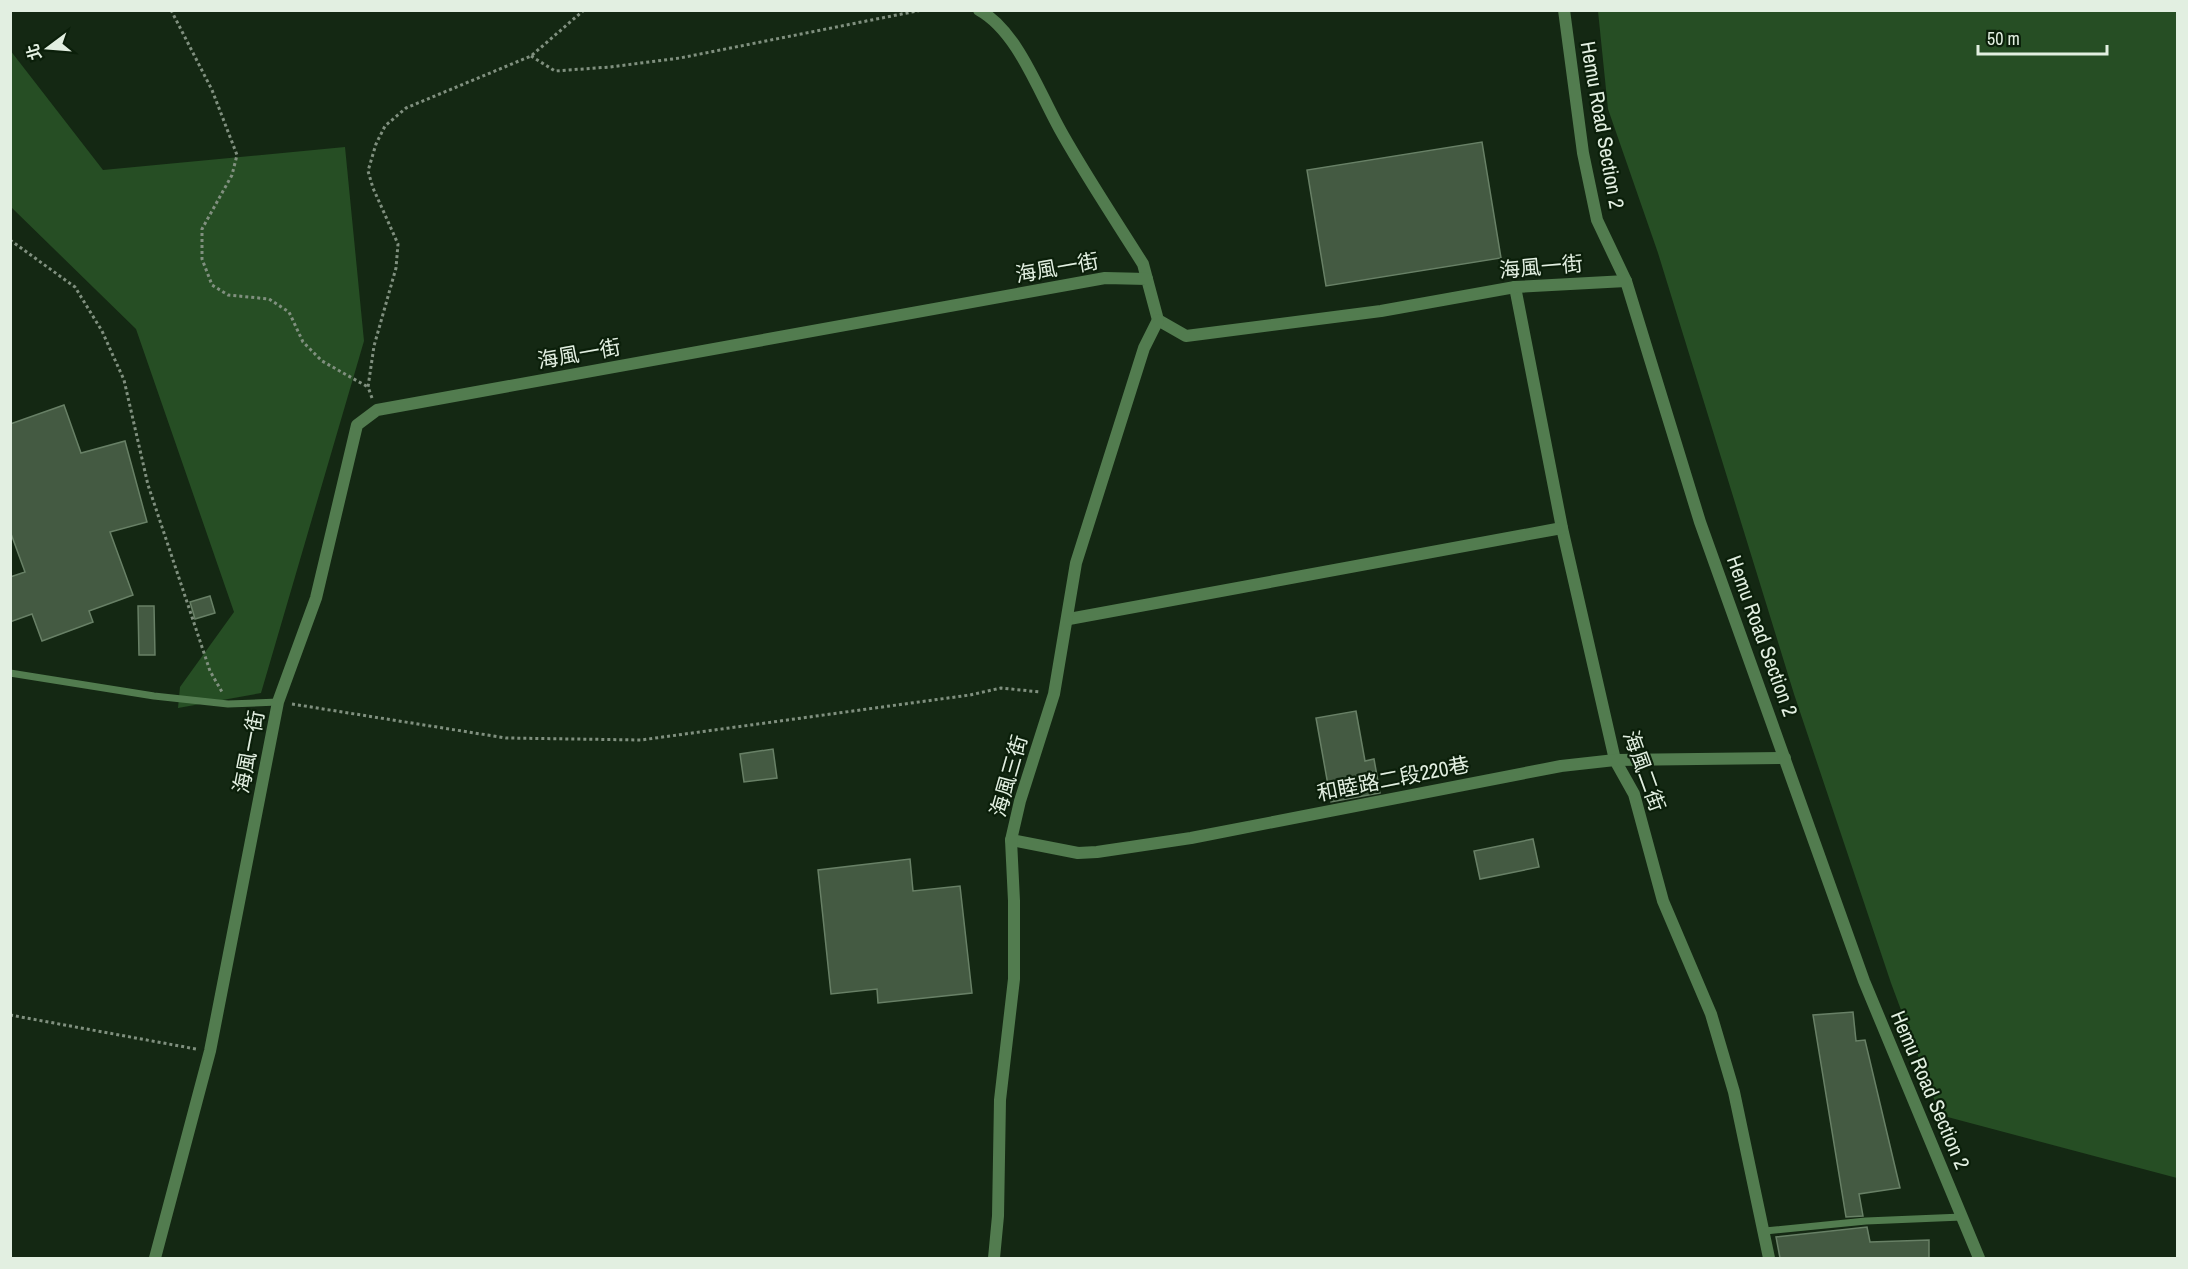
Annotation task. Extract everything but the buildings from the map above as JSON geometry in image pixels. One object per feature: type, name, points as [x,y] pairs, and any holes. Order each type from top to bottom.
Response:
[{"type":"street","points":[[979,10],[992,18],[1013,43],[1063,134],[1143,264],[1158,320]]},
{"type":"street","name":"Hemu Road Section 2","points":[[1564,10],[1583,153],[1597,219],[1626,281],[1700,522],[1864,981],[1978,1258]]},
{"type":"street","name":"海風一街","points":[[155,1258],[210,1051],[278,702],[316,598],[357,425],[377,410],[1105,278],[1147,279]]},
{"type":"street","name":"海風一街","points":[[1158,320],[1186,336],[1381,311],[1515,286],[1626,281]]},
{"type":"street","name":"海風二街","points":[[1515,286],[1562,528],[1615,760],[1634,794],[1663,901],[1711,1014],[1734,1092],[1769,1258]]},
{"type":"street","name":"海風三街","points":[[994,1258],[998,1216],[1000,1100],[1014,979],[1011,840],[1020,801],[1054,694],[1069,619],[1076,563],[1144,348],[1158,320]]},
{"type":"street","points":[[1069,619],[1562,528]]},
{"type":"street","name":"和睦路二段220巷","points":[[1011,840],[1078,853],[1097,852],[1203,836],[1561,766],[1615,760],[1785,758]]},
{"type":"lane","points":[[10,674],[154,696],[228,704],[278,702]]},
{"type":"lane","points":[[1765,1231],[1866,1221],[1962,1217]]},
{"type":"path","points":[[171,10],[212,90],[237,155],[232,176],[202,229],[202,258],[212,285],[228,295],[269,299],[289,312],[303,342],[322,361],[368,387]]},
{"type":"path","points":[[377,410],[368,387],[374,346],[396,268],[398,244],[373,188],[369,171],[376,144],[385,126],[406,108],[531,56],[584,10]]},
{"type":"path","points":[[531,56],[555,71],[610,67],[680,58],[922,10]]},
{"type":"path","points":[[10,240],[75,287],[102,331],[124,380],[148,485],[210,671],[228,704]]},
{"type":"path","points":[[278,702],[506,738],[641,740],[970,695],[1001,688],[1054,694]]},
{"type":"path","points":[[10,1016],[210,1051]]},
{"type":"green space","points":[[1598,11],[2177,11],[2177,1178],[1940,1115],[1891,983],[1794,694],[1658,253],[1608,109]]},
{"type":"green space","points":[[10,50],[103,170],[345,147],[364,341],[261,693],[178,708],[180,687],[234,612],[136,329],[11,207]]}]
